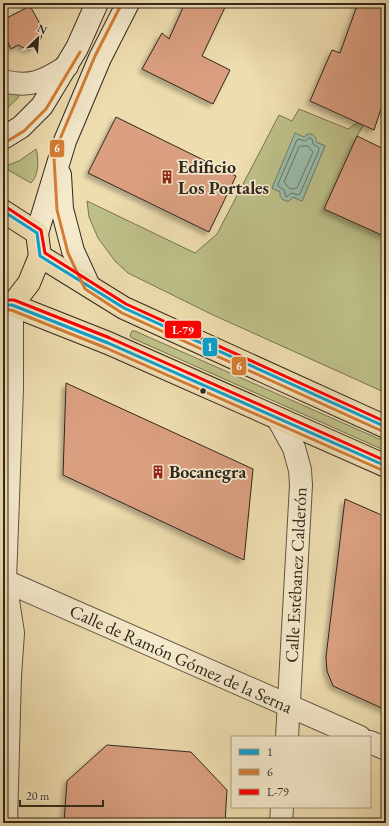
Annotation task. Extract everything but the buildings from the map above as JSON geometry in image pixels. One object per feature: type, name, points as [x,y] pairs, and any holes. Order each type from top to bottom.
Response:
[{"type":"main road","points":[[3,212],[37,233],[40,256],[29,283],[8,305],[108,343],[386,466]]},
{"type":"main road","points":[[40,256],[124,308],[386,427]]},
{"type":"street","points":[[3,138],[21,127],[42,106],[67,66],[98,3]]},
{"type":"street","points":[[37,233],[67,135],[100,58],[128,3]]},
{"type":"street","points":[[3,82],[23,85],[34,84],[52,76],[67,66]]},
{"type":"street","points":[[59,158],[62,209],[73,251],[89,286]]},
{"type":"street","points":[[6,823],[12,633],[4,582],[12,388],[8,305]]},
{"type":"street","name":"Calle Estébanez Calderón","points":[[278,418],[294,448],[300,470],[301,486],[287,736]]},
{"type":"street","name":"Calle de Ramón Gómez de la Serna","points":[[4,582],[358,736]]},
{"type":"street","points":[[371,742],[386,749]]},
{"type":"street","points":[[281,823],[282,808]]},
{"type":"green space","points":[[3,91],[18,95],[19,97],[3,112]]},
{"type":"green space","points":[[299,109],[348,129],[366,117],[368,118],[357,136],[386,237],[386,393],[211,314],[128,273],[115,261],[98,238],[89,217],[87,201],[195,253],[217,234],[279,115],[292,121]],"holes":[[[296,134],[304,137],[308,134],[316,142],[325,146],[302,201],[293,197],[289,201],[283,200],[281,192],[272,188]]]},
{"type":"green space","points":[[36,149],[38,167],[36,176],[31,183],[3,167],[19,161]]},
{"type":"green space","points":[[132,331],[135,331],[386,442],[386,451],[132,338],[130,336]]},
{"type":"water","points":[[295,133],[304,137],[308,134],[312,134],[316,138],[316,142],[325,146],[302,201],[293,197],[289,201],[285,201],[280,196],[280,192],[272,188]]},
{"type":"transit line","name":"6","points":[[122,3],[95,56],[60,139],[54,158],[57,210],[68,253],[85,289],[122,313],[384,432]]},
{"type":"transit line","name":"6","points":[[6,142],[24,131],[46,109],[80,52]]},
{"type":"transit line","name":"L-79","points":[[6,207],[41,230],[45,253],[126,304],[386,422]]},
{"type":"transit line","name":"1","points":[[3,211],[37,233],[40,256]]},
{"type":"transit line","name":"1","points":[[40,256],[124,308],[386,427]]},
{"type":"transit line","name":"L-79","points":[[3,300],[14,300],[110,338],[386,461]]},
{"type":"transit line","name":"1","points":[[3,305],[12,305],[108,343],[386,466]]},
{"type":"transit line","name":"6","points":[[3,310],[11,310],[106,348],[384,471]]},
{"type":"place","name":"Edificio Los Portales","points":[[167,177]]},
{"type":"place","name":"Bocanegra","points":[[158,472]]}]
